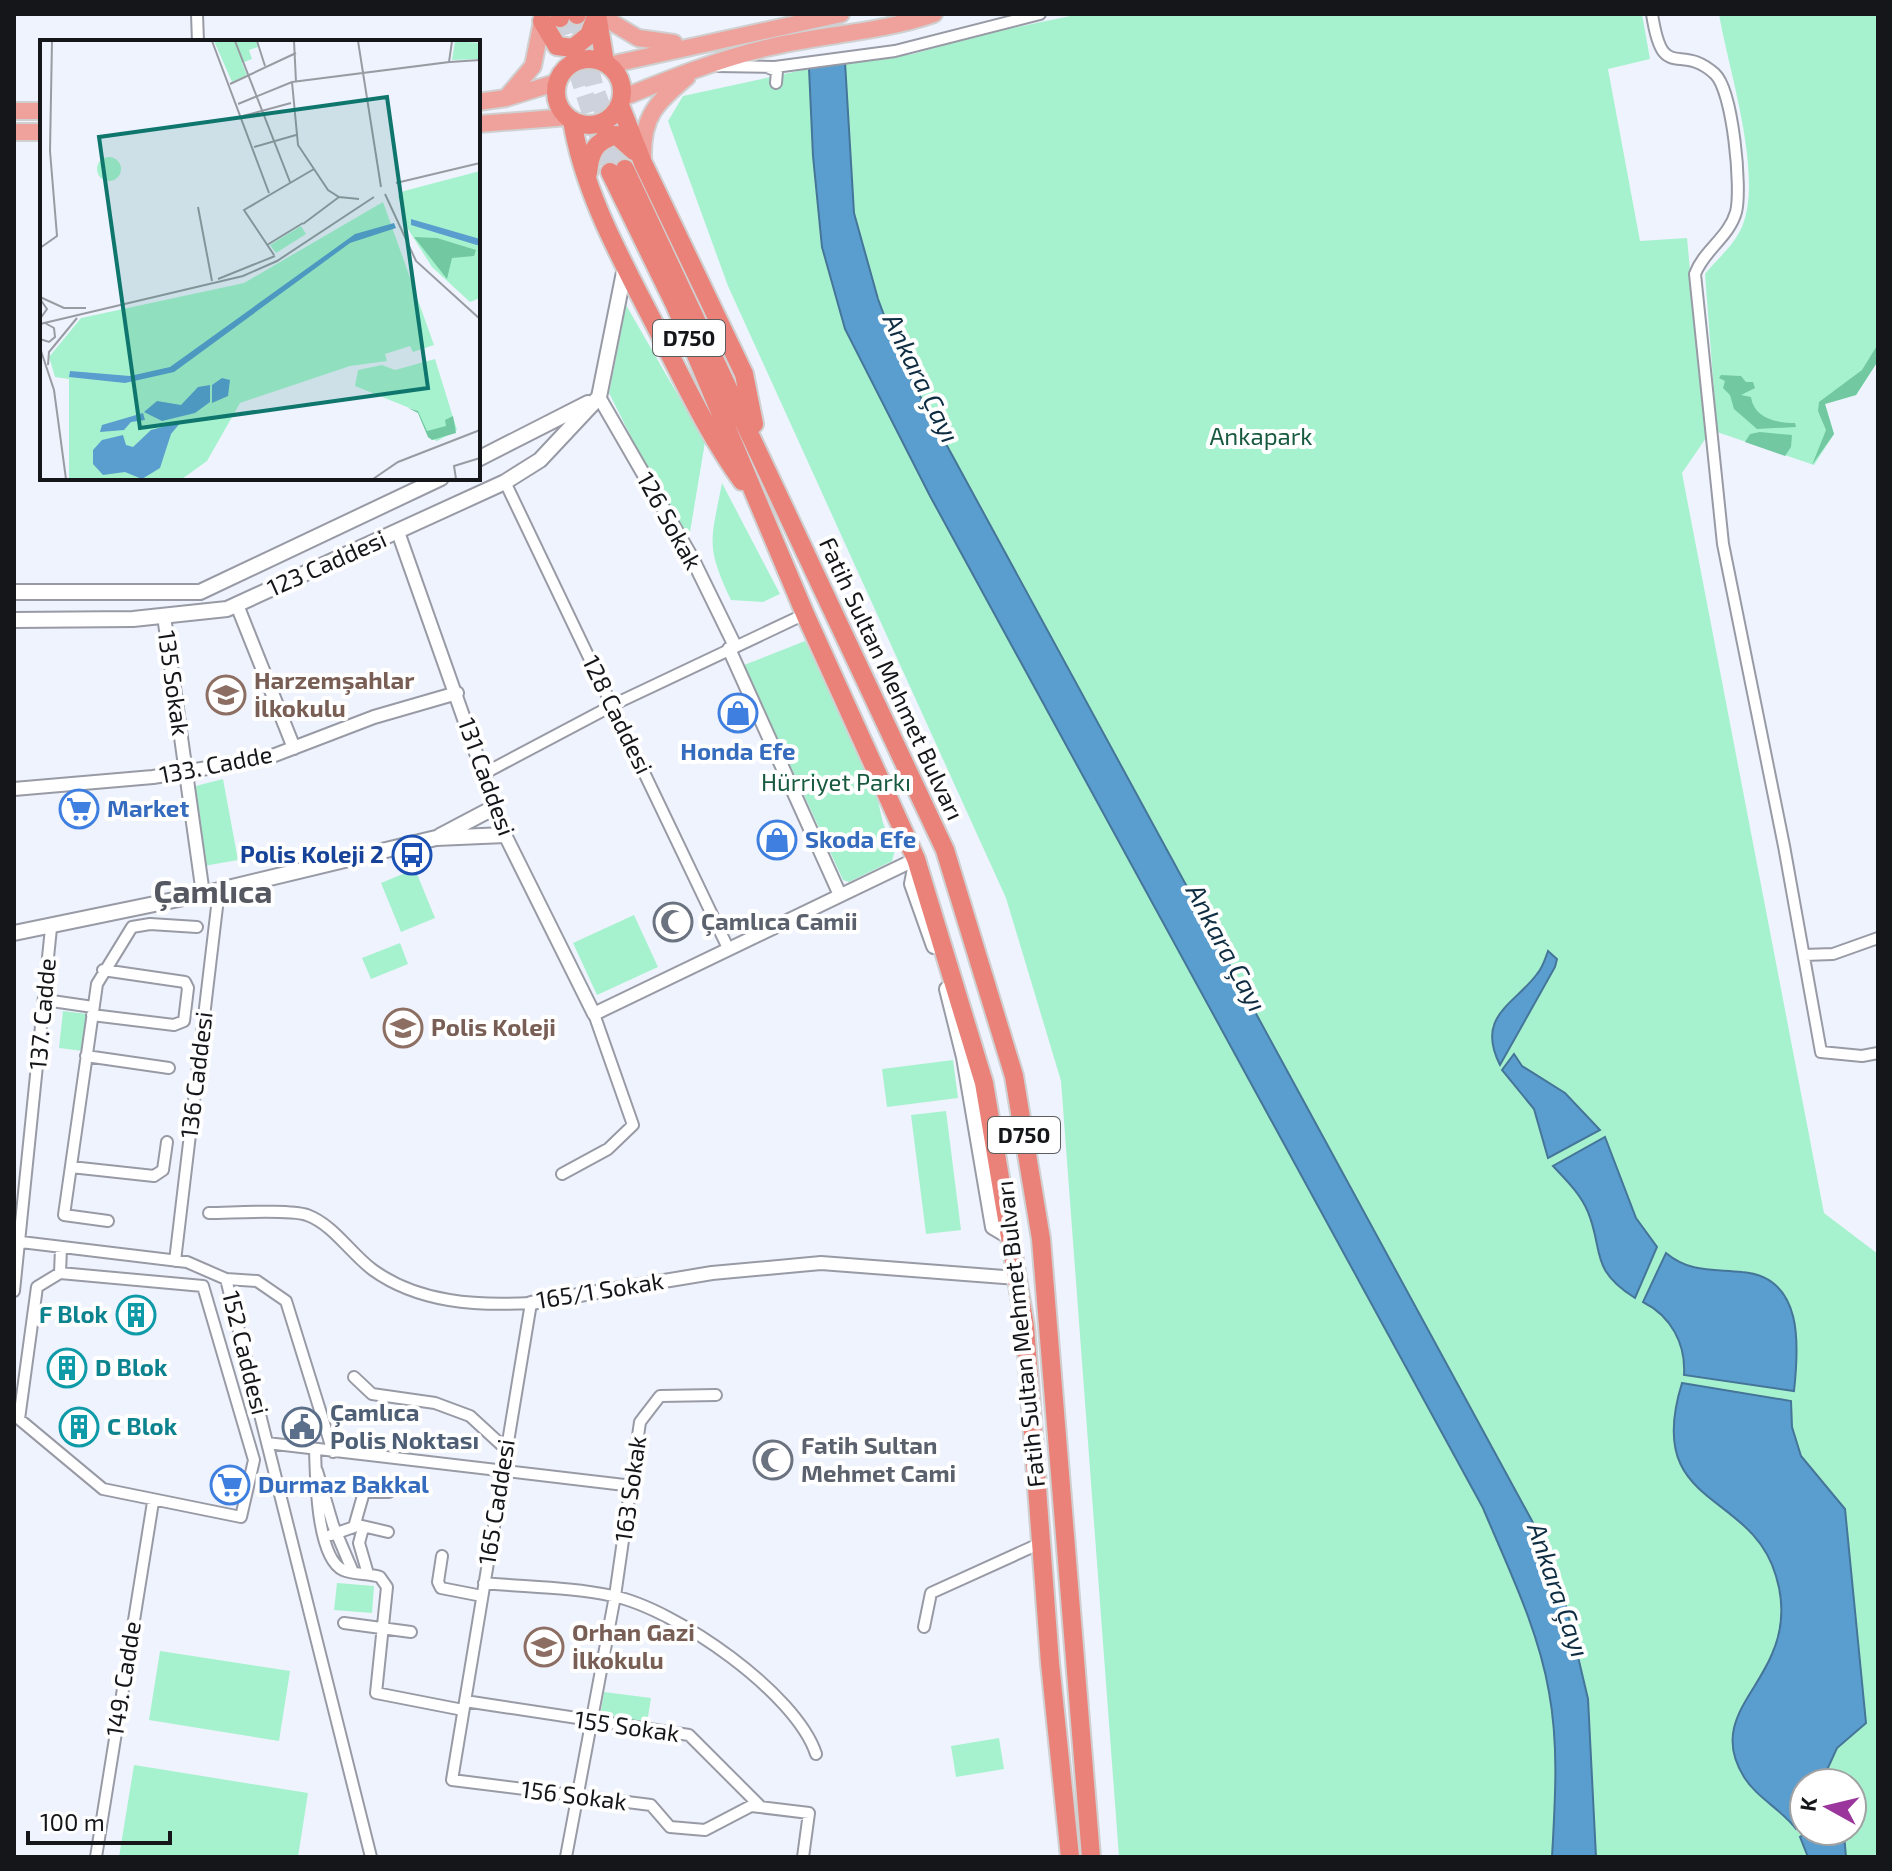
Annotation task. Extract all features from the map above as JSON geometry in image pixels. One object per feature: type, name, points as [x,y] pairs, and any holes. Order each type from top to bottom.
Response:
[{"type":"highway","points":[[559,16],[557,46],[573,48],[589,35],[597,14]]},
{"type":"highway","points":[[597,14],[607,64],[621,83],[626,168]]},
{"type":"highway","points":[[559,16],[557,100],[570,119],[587,180],[625,267],[717,447],[760,508]]},
{"type":"highway","points":[[558,81],[572,64],[581,60],[607,64]]},
{"type":"highway","points":[[570,119],[597,124],[614,114],[621,102]]},
{"type":"highway","points":[[587,180],[590,153],[603,139],[616,135],[627,141],[626,168]]},
{"type":"highway","name":"Fatih Sultan Mehmet Bulvarı","points":[[626,168],[945,850],[1014,1076],[1041,1239],[1091,1857]]},
{"type":"highway","name":"Fatih Sultan Mehmet Bulvarı","points":[[626,168],[675,305],[760,508],[916,859],[984,1083],[1025,1326],[1070,1857]]},
{"type":"main road","points":[[597,14],[638,38],[691,44]]},
{"type":"main road","points":[[607,64],[841,14]]},
{"type":"main road","points":[[621,102],[699,66],[798,41],[896,26],[934,14]]},
{"type":"main road","points":[[506,98],[533,66],[559,16]]},
{"type":"main road","points":[[626,168],[648,119],[671,90],[699,66]]},
{"type":"main road","points":[[480,102],[506,98],[558,81]]},
{"type":"main road","points":[[14,111],[40,111]]},
{"type":"main road","points":[[480,124],[570,119]]},
{"type":"main road","points":[[14,132],[40,132]]},
{"type":"main road","points":[[480,458],[599,397],[625,267]]},
{"type":"main road","name":"123 Caddesi","points":[[14,620],[164,616],[227,609],[505,482],[540,460],[599,397]]},
{"type":"main road","name":"123 Caddesi","points":[[14,592],[200,592],[437,480]]},
{"type":"main road","points":[[436,838],[495,807]]},
{"type":"main road","points":[[14,933],[51,928],[203,894],[436,838],[505,835]]},
{"type":"street","points":[[197,14],[198,40]]},
{"type":"street","points":[[699,66],[765,66],[925,45],[1040,14]]},
{"type":"street","points":[[1652,14],[1657,46],[1667,57],[1703,65],[1718,77],[1724,89],[1732,134],[1739,197],[1735,217],[1700,261],[1695,274],[1723,544],[1821,1052],[1862,1056],[1878,1053]]},
{"type":"street","points":[[765,66],[777,71],[776,83]]},
{"type":"street","name":"126 Sokak","points":[[599,397],[692,558],[840,895]]},
{"type":"street","name":"128 Caddesi","points":[[505,482],[728,948]]},
{"type":"street","name":"131 Caddesi","points":[[398,532],[505,835],[594,1014]]},
{"type":"street","points":[[237,605],[294,748]]},
{"type":"street","points":[[483,774],[613,705],[805,614]]},
{"type":"street","name":"135 Sokak","points":[[164,616],[203,894]]},
{"type":"street","name":"133. Cadde","points":[[14,789],[185,772],[267,758],[374,717],[457,693]]},
{"type":"street","points":[[562,1174],[608,1149],[633,1125],[594,1014],[916,859]]},
{"type":"street","name":"136 Caddesi","points":[[175,1261],[219,890]]},
{"type":"street","points":[[108,1221],[64,1215],[97,984],[132,927],[150,924],[197,927]]},
{"type":"street","name":"137. Cadde","points":[[14,1291],[51,928]]},
{"type":"street","points":[[1804,955],[1833,954],[1878,938]]},
{"type":"street","points":[[45,1000],[174,1025],[184,1021],[188,988],[185,982],[103,970]]},
{"type":"street","points":[[86,1056],[169,1068]]},
{"type":"street","points":[[71,1167],[154,1176],[163,1170],[167,1142]]},
{"type":"street","name":"165/1 Sokak","points":[[209,1213],[306,1215],[335,1233],[374,1270],[428,1296],[481,1306],[531,1303],[712,1273],[821,1263],[1017,1278]]},
{"type":"street","name":"152 Caddesi","points":[[21,1242],[175,1261],[226,1279],[371,1857]]},
{"type":"street","points":[[60,1273],[61,1248]]},
{"type":"street","points":[[60,1273],[203,1286],[254,1460],[241,1517],[153,1502],[103,1489],[19,1419],[37,1287],[60,1273]]},
{"type":"street","points":[[226,1279],[257,1281],[286,1301],[333,1452]]},
{"type":"street","name":"165 Caddesi","points":[[464,1706],[531,1303]]},
{"type":"street","points":[[354,1377],[372,1394],[435,1403],[470,1416],[506,1449]]},
{"type":"street","name":"163 Sokak","points":[[566,1857],[588,1722],[615,1596],[640,1422],[660,1396],[716,1395]]},
{"type":"street","points":[[267,1443],[633,1486]]},
{"type":"street","points":[[315,1450],[316,1500],[331,1535],[335,1563],[353,1572],[380,1577],[387,1587],[382,1628]]},
{"type":"street","points":[[368,1574],[359,1543],[361,1494],[370,1490],[389,1492]]},
{"type":"street","name":"149. Cadde","points":[[96,1857],[153,1502]]},
{"type":"street","points":[[331,1535],[360,1526],[388,1532]]},
{"type":"street","points":[[924,1627],[931,1593],[1041,1543]]},
{"type":"street","points":[[442,1556],[438,1582],[441,1588],[482,1596]]},
{"type":"street","points":[[484,1583],[615,1596],[683,1623],[758,1678],[811,1738],[816,1754]]},
{"type":"street","points":[[344,1623],[411,1632]]},
{"type":"street","name":"155 Sokak","points":[[382,1628],[376,1693],[689,1735],[761,1807]]},
{"type":"street","name":"156 Sokak","points":[[464,1706],[452,1780],[576,1798],[651,1805],[670,1827],[705,1830],[751,1806],[809,1813],[803,1857]]},
{"type":"green space","name":"Ankapark","points":[[1080,14],[1642,14],[1650,59],[1608,69],[1640,241],[1687,238],[1706,438],[1682,473],[1824,1213],[1878,1254],[1878,1857],[1119,1857],[1061,1081],[1006,898],[728,286],[668,121],[683,96],[826,65],[913,54],[983,34]]},
{"type":"green space","points":[[1719,14],[1878,14],[1878,361],[1856,395],[1825,404],[1834,434],[1814,465],[1717,432],[1705,274],[1740,231],[1747,210],[1749,184],[1743,124]]},
{"type":"green space","points":[[626,305],[705,442],[690,532],[680,534],[609,393]]},
{"type":"green space","points":[[1878,344],[1878,361],[1856,395],[1825,404],[1834,434],[1812,465],[1826,430],[1818,411],[1819,402],[1862,370]]},
{"type":"green space","points":[[1721,375],[1741,376],[1746,382],[1753,382],[1755,388],[1741,395],[1751,397],[1756,410],[1767,418],[1795,423],[1796,427],[1757,429],[1734,409],[1730,395],[1723,388],[1725,381],[1719,378]]},
{"type":"green space","points":[[1750,434],[1792,435],[1791,447],[1785,456],[1745,442]]},
{"type":"green space","points":[[722,483],[780,594],[763,602],[731,600],[717,567],[713,531]]},
{"type":"green space","name":"Hürriyet Parkı","points":[[805,641],[872,775],[883,823],[895,850],[892,861],[849,882],[843,880],[744,665]]},
{"type":"green space","points":[[223,779],[238,860],[204,866],[188,788]]},
{"type":"green space","points":[[415,869],[435,918],[401,932],[381,883]]},
{"type":"green space","points":[[634,915],[658,967],[597,995],[573,943]]},
{"type":"green space","points":[[400,943],[408,964],[371,979],[362,958]]},
{"type":"green space","points":[[63,1011],[87,1014],[83,1051],[59,1048]]},
{"type":"green space","points":[[953,1060],[958,1098],[887,1107],[882,1069]]},
{"type":"green space","points":[[946,1111],[961,1230],[926,1234],[911,1115]]},
{"type":"green space","points":[[337,1583],[374,1586],[372,1613],[334,1610]]},
{"type":"green space","points":[[160,1651],[290,1671],[279,1741],[149,1720]]},
{"type":"green space","points":[[604,1692],[651,1698],[647,1723],[600,1717]]},
{"type":"green space","points":[[999,1738],[1004,1769],[956,1777],[951,1746]]},
{"type":"green space","points":[[134,1765],[308,1793],[298,1857],[119,1857]]},
{"type":"water","name":"Ankara Çayı","points":[[845,62],[854,213],[878,299],[902,363],[1537,1530],[1566,1606],[1588,1699],[1596,1857],[1552,1857],[1555,1754],[1549,1692],[1530,1621],[1483,1508],[930,496],[845,329],[822,247],[809,68]]},
{"type":"water","points":[[1548,951],[1557,959],[1555,967],[1500,1065],[1492,1034],[1495,1023],[1501,1012],[1539,971]]},
{"type":"water","points":[[1514,1054],[1522,1066],[1565,1093],[1600,1130],[1548,1158],[1534,1109],[1502,1070]]},
{"type":"water","points":[[1605,1137],[1636,1218],[1657,1247],[1635,1298],[1610,1278],[1600,1259],[1585,1205],[1553,1166]]},
{"type":"water","points":[[1666,1253],[1693,1267],[1742,1272],[1762,1277],[1777,1286],[1793,1316],[1797,1354],[1794,1391],[1684,1375],[1682,1352],[1675,1332],[1662,1315],[1643,1302]]},
{"type":"water","points":[[1682,1383],[1791,1401],[1792,1427],[1801,1456],[1845,1509],[1866,1723],[1837,1748],[1828,1767],[1788,1767],[1788,1820],[1749,1784],[1735,1759],[1732,1742],[1740,1712],[1776,1645],[1781,1615],[1779,1586],[1763,1548],[1745,1527],[1688,1476],[1677,1454],[1674,1424]]},
{"type":"water","points":[[1804,1847],[1845,1847],[1846,1857],[1808,1857]]},
{"type":"tunnel","points":[[577,15],[595,89],[625,169]]},
{"type":"tunnel","points":[[560,18],[610,172]]},
{"type":"place","name":"Harzemşahlar İlkokulu","points":[[226,695]]},
{"type":"place","name":"Honda Efe","points":[[738,713]]},
{"type":"place","name":"Market","points":[[79,809]]},
{"type":"place","name":"Skoda Efe","points":[[777,840]]},
{"type":"place","name":"Polis Koleji 2","points":[[412,855]]},
{"type":"place","name":"Çamlıca Camii","points":[[673,922]]},
{"type":"place","name":"Polis Koleji","points":[[403,1028]]},
{"type":"place","name":"F Blok","points":[[136,1315]]},
{"type":"place","name":"D Blok","points":[[67,1368]]},
{"type":"place","name":"C Blok","points":[[79,1427]]},
{"type":"place","name":"Çamlıca Polis Noktası","points":[[302,1427]]},
{"type":"place","name":"Fatih Sultan Mehmet Cami","points":[[773,1460]]},
{"type":"place","name":"Durmaz Bakkal","points":[[230,1485]]},
{"type":"place","name":"Orhan Gazi İlkokulu","points":[[544,1647]]},
{"type":"district","name":"Çamlıca","points":[[213,892]]}]
